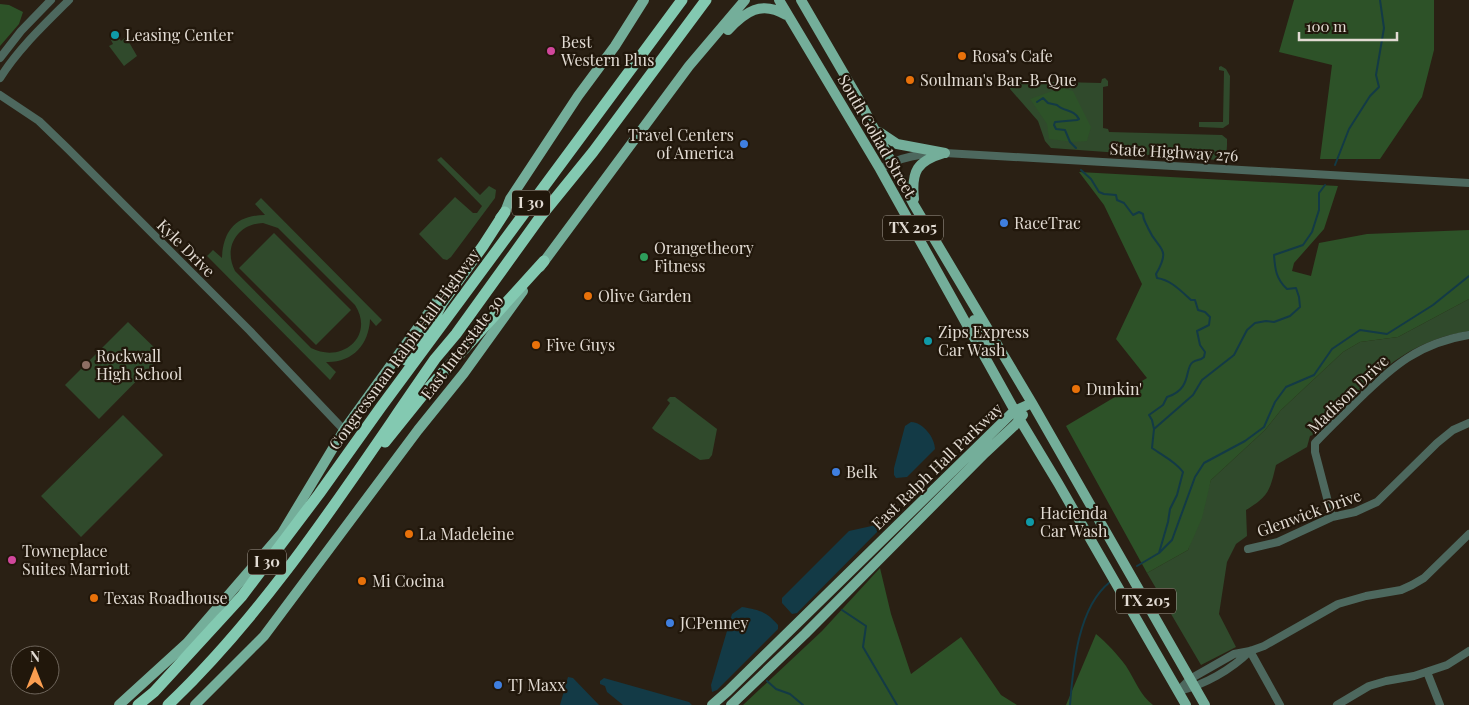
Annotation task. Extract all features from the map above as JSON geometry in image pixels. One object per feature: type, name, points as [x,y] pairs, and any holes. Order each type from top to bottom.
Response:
[{"type":"highway","name":"Congressman Ralph Hall Highway","points":[[138,705],[154,692],[242,596],[682,0]]},
{"type":"highway","name":"Congressman Ralph Hall Highway","points":[[168,705],[209,664],[277,583],[435,359],[456,334],[541,216],[593,152],[706,0]]},
{"type":"highway","points":[[381,407],[394,378],[504,212]]},
{"type":"highway","points":[[335,503],[426,391],[544,261]]},
{"type":"main road","points":[[119,705],[187,643],[282,533],[344,430],[504,212],[515,191],[578,96],[615,46],[644,0]]},
{"type":"main road","name":"South Goliad Street","points":[[779,0],[880,169],[984,353],[1014,411],[1058,483],[1186,705]]},
{"type":"main road","name":"South Goliad Street","points":[[801,0],[849,82],[914,205],[1032,403],[1205,705]]},
{"type":"main road","name":"East Interstate 30","points":[[195,705],[264,636],[418,430],[464,373],[544,261],[689,66],[744,1]]},
{"type":"main road","points":[[712,40],[727,31],[745,11],[754,7],[772,7],[781,10],[790,18]]},
{"type":"main road","points":[[873,127],[890,141],[897,144],[946,153]]},
{"type":"main road","points":[[914,205],[914,176],[919,166],[925,160],[946,153]]},
{"type":"main road","points":[[946,288],[954,287],[986,340],[994,341]]},
{"type":"main road","name":"East Ralph Hall Parkway","points":[[731,705],[904,535],[933,498],[1014,411],[1032,403]]},
{"type":"main road","name":"East Ralph Hall Parkway","points":[[712,705],[728,692],[896,527],[933,498],[1020,420],[1032,403]]},
{"type":"main road","points":[[896,527],[904,535]]},
{"type":"main road","points":[[796,625],[805,634]]},
{"type":"street","points":[[0,58],[21,31],[51,0]]},
{"type":"street","points":[[0,78],[41,26],[69,0]]},
{"type":"street","name":"Kyle Drive","points":[[0,95],[39,121],[71,151],[250,331],[344,430]]},
{"type":"street","name":"State Highway 276","points":[[880,169],[892,162],[916,155],[946,153],[1469,183]]},
{"type":"street","name":"Madison Drive","points":[[1332,517],[1315,452],[1315,443],[1382,376],[1402,361],[1426,347],[1469,335]]},
{"type":"street","name":"Glenwick Drive","points":[[1248,550],[1278,542],[1332,517],[1354,512],[1377,502],[1438,443],[1454,430],[1469,423]]},
{"type":"street","points":[[1178,691],[1239,662],[1250,651],[1264,646],[1338,604],[1366,596],[1401,590],[1412,585],[1424,578],[1469,534]]},
{"type":"street","points":[[1250,651],[1280,705]]},
{"type":"street","points":[[1337,705],[1369,686],[1427,672],[1447,665],[1469,651]]},
{"type":"street","points":[[1427,672],[1440,705]]},
{"type":"green space","points":[[1294,0],[1434,0],[1434,50],[1422,97],[1380,159],[1320,159],[1332,65],[1279,52]]},
{"type":"green space","points":[[0,4],[9,5],[23,12],[19,24],[0,46]]},
{"type":"green space","points":[[118,36],[121,41],[126,37],[137,56],[124,66],[109,46],[113,44],[111,40]]},
{"type":"green space","points":[[1221,66],[1226,69],[1230,76],[1229,124],[1223,128],[1199,127],[1199,122],[1223,122],[1224,71],[1219,70]]},
{"type":"green space","points":[[1015,76],[1018,77],[1019,82],[1057,82],[1058,77],[1060,82],[1101,83],[1102,79],[1105,78],[1108,81],[1108,86],[1103,87],[1103,128],[1108,129],[1109,132],[1222,135],[1227,139],[1225,155],[1217,160],[1051,148],[1045,141],[1038,121],[1010,89],[1010,80]]},
{"type":"green space","points":[[1061,88],[1073,91],[1091,127],[1087,141],[1074,142],[1049,139],[1047,124],[1030,99]]},
{"type":"green space","points":[[441,157],[480,195],[489,186],[496,190],[495,198],[447,260],[443,259],[419,234],[455,197],[473,213],[477,213],[482,206],[437,160]]},
{"type":"green space","points":[[1079,172],[1338,186],[1324,229],[1294,263],[1292,271],[1311,276],[1319,243],[1367,234],[1469,230],[1469,299],[1398,337],[1360,342],[1343,352],[1281,410],[1265,430],[1211,480],[1202,518],[1188,550],[1147,573],[1066,426],[1147,378],[1116,339],[1142,284],[1104,205]]},
{"type":"green space","points":[[261,198],[382,320],[376,326],[370,319],[366,337],[357,351],[351,356],[335,362],[326,362],[336,372],[330,380],[207,256],[213,250],[222,258],[225,240],[233,226],[246,218],[265,215],[255,204]],"holes":[[[263,223],[278,228],[355,305],[360,316],[361,327],[358,336],[344,350],[323,352],[311,348],[235,271],[231,254],[232,246],[240,233],[254,224]]]},
{"type":"green space","points":[[274,233],[351,310],[316,345],[239,268]]},
{"type":"green space","points":[[1469,299],[1469,331],[1422,345],[1385,368],[1318,433],[1310,436],[1307,447],[1276,465],[1267,492],[1260,501],[1246,510],[1247,536],[1236,544],[1227,562],[1219,614],[1236,647],[1201,665],[1147,573],[1188,550],[1211,480],[1265,430],[1281,410],[1343,352],[1360,342],[1398,337]]},
{"type":"green space","points":[[128,322],[162,355],[99,419],[65,385]]},
{"type":"green space","points":[[670,397],[675,397],[717,429],[712,455],[709,459],[700,460],[652,428],[670,403],[667,400]]},
{"type":"green space","points":[[123,415],[163,455],[81,537],[41,496]]},
{"type":"green space","points":[[880,568],[891,614],[911,674],[961,637],[1001,695],[1017,705],[743,705],[822,631]]},
{"type":"green space","points":[[1096,634],[1123,662],[1141,692],[1153,705],[1066,705]]},
{"type":"water","points":[[911,422],[920,425],[928,431],[935,449],[907,477],[896,478],[894,468],[905,426]]},
{"type":"water","points":[[876,525],[880,529],[797,613],[792,614],[782,603],[782,598],[849,531]]},
{"type":"water","points":[[742,607],[758,610],[766,614],[778,625],[778,629],[717,690],[712,692],[711,685],[732,614]]},
{"type":"water","points":[[568,677],[573,678],[599,705],[560,705]]},
{"type":"water","points":[[604,678],[689,702],[692,705],[623,705],[607,692],[605,686],[600,684],[600,681]]},
{"type":"waterway","points":[[1335,165],[1349,129],[1370,96],[1379,87],[1376,75],[1384,28],[1380,0]]},
{"type":"waterway","points":[[1037,102],[1043,98],[1048,103],[1057,105],[1077,116],[1079,119],[1077,120],[1055,122],[1054,125],[1056,129],[1065,130],[1070,142],[1076,148]]},
{"type":"waterway","points":[[1081,170],[1091,179],[1099,192],[1116,195],[1117,200],[1124,203],[1133,215],[1139,212],[1143,214],[1148,228],[1163,253],[1161,265],[1156,274],[1157,278],[1171,283],[1191,300],[1195,300],[1198,310],[1205,312],[1210,317],[1209,325],[1197,331],[1200,345],[1205,352],[1204,357],[1190,365],[1181,389],[1167,397],[1163,405],[1149,415],[1154,429]]},
{"type":"waterway","points":[[1159,553],[1170,509],[1177,495],[1183,472],[1173,462],[1152,448],[1154,429],[1193,395],[1202,380],[1234,355],[1247,330],[1255,323],[1274,322],[1290,316],[1300,307],[1296,288],[1287,289],[1278,278],[1274,255],[1303,245],[1312,232],[1319,210],[1319,193],[1325,185]]},
{"type":"waterway","points":[[1137,566],[1159,553],[1172,540],[1195,477],[1204,463],[1245,441],[1264,427],[1275,402],[1286,387],[1314,375],[1332,349],[1360,330],[1387,334],[1433,305],[1469,276]]},
{"type":"waterway","points":[[1070,705],[1073,673],[1079,638],[1084,622],[1099,593],[1110,582]]},
{"type":"waterway","points":[[842,610],[866,626],[863,647],[897,705]]},
{"type":"waterway","points":[[767,681],[776,689],[790,694],[803,705]]},
{"type":"place","name":"Leasing Center","points":[[115,35]]},
{"type":"place","name":"Best Western Plus","points":[[551,51]]},
{"type":"place","name":"Rosa’s Cafe","points":[[962,56]]},
{"type":"place","name":"Soulman's Bar-B-Que","points":[[910,80]]},
{"type":"place","name":"Travel Centers of America","points":[[744,144]]},
{"type":"place","name":"RaceTrac","points":[[1004,223]]},
{"type":"place","name":"Orangetheory Fitness","points":[[644,257]]},
{"type":"place","name":"Olive Garden","points":[[588,296]]},
{"type":"place","name":"Zips Express Car Wash","points":[[928,341]]},
{"type":"place","name":"Five Guys","points":[[536,345]]},
{"type":"place","name":"Rockwall High School","points":[[86,365]]},
{"type":"place","name":"Dunkin'","points":[[1076,389]]},
{"type":"place","name":"Belk","points":[[836,472]]},
{"type":"place","name":"Hacienda Car Wash","points":[[1030,522]]},
{"type":"place","name":"La Madeleine","points":[[409,534]]},
{"type":"place","name":"Towneplace Suites Marriott","points":[[12,560]]},
{"type":"place","name":"Mi Cocina","points":[[362,581]]},
{"type":"place","name":"Texas Roadhouse","points":[[94,598]]},
{"type":"place","name":"JCPenney","points":[[670,623]]},
{"type":"place","name":"TJ Maxx","points":[[498,685]]}]
